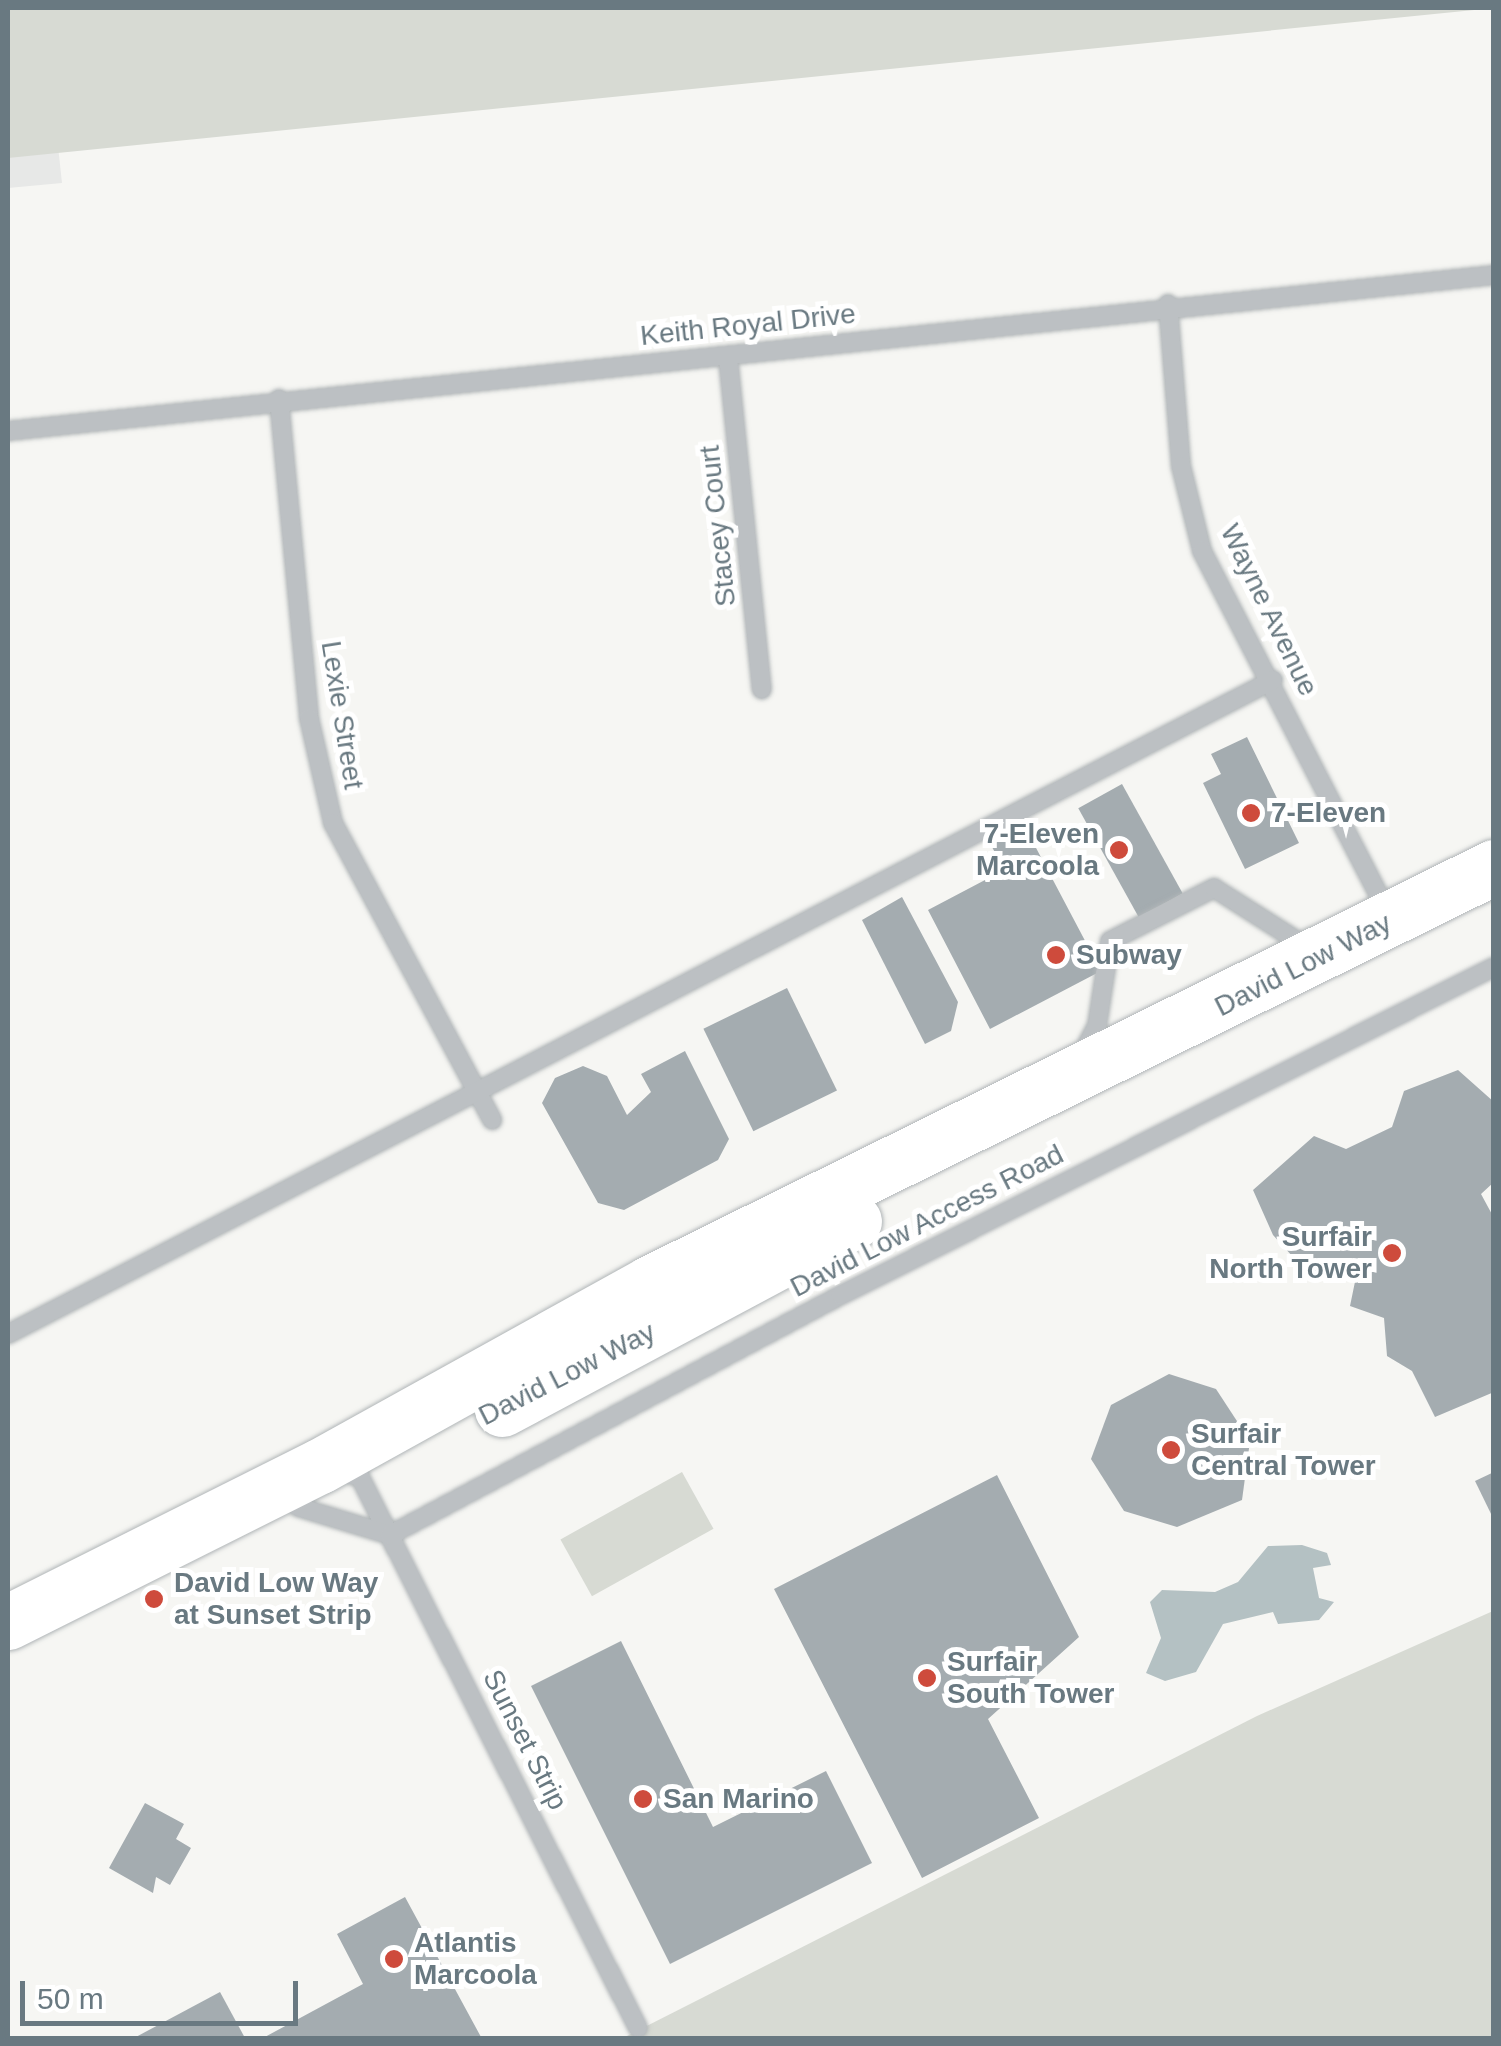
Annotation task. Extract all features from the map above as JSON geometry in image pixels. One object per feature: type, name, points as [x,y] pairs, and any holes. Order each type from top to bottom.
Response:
[{"type":"main road","name":"David Low Way","points":[[8,1655],[124,1580],[774,1267],[1088,1074],[1494,866]]},
{"type":"main road","name":"David Low Way","points":[[8,1622],[326,1483]]},
{"type":"street","name":"Keith Royal Drive","points":[[8,430],[279,399],[728,357],[1168,304],[1494,275]]},
{"type":"street","name":"Wayne Avenue","points":[[1168,304],[1180,466],[1202,551],[1273,680],[1392,919]]},
{"type":"street","name":"Stacey Court","points":[[728,357],[762,689]]},
{"type":"street","name":"Lexie Street","points":[[279,399],[309,718],[333,822],[492,1120]]},
{"type":"street","points":[[8,1334],[477,1096],[1273,680]]},
{"type":"street","points":[[1088,1074],[1110,941],[1214,888],[1321,956]]},
{"type":"street","name":"David Low Access Road","points":[[390,1534],[1494,968]]},
{"type":"street","points":[[326,1483],[390,1534]]},
{"type":"street","name":"Sunset Strip","points":[[326,1483],[390,1534],[638,2028]]},
{"type":"shaded area","points":[[8,8],[43,8],[62,183],[8,188]]},
{"type":"shaded area","points":[[8,8],[1494,8],[8,158]]},
{"type":"shaded area","points":[[682,1472],[714,1529],[592,1596],[560,1539]]},
{"type":"shaded area","points":[[1302,1545],[1327,1553],[1331,1565],[1313,1568],[1319,1598],[1334,1602],[1319,1620],[1278,1624],[1273,1612],[1223,1624],[1196,1672],[1165,1681],[1146,1673],[1161,1638],[1150,1602],[1162,1590],[1215,1592],[1238,1582],[1268,1546]]},
{"type":"shaded area","points":[[1493,1611],[1493,2038],[623,2038],[1257,1716]]},
{"type":"building","name":"7-Eleven","points":[[1247,737],[1299,843],[1245,869],[1203,783],[1221,774],[1211,754]]},
{"type":"building","points":[[1122,784],[1183,893],[1139,918],[1078,808]]},
{"type":"building","points":[[1025,827],[1101,971],[990,1029],[928,910],[1004,870],[991,845]]},
{"type":"building","points":[[902,897],[958,1002],[951,1031],[925,1044],[862,920]]},
{"type":"building","points":[[787,988],[837,1090],[753,1131],[703,1029]]},
{"type":"building","points":[[685,1051],[729,1139],[718,1160],[624,1210],[598,1203],[542,1103],[555,1078],[583,1066],[607,1076],[627,1115],[651,1092],[641,1074]]},
{"type":"building","name":"Surfair North Tower","points":[[1458,1070],[1494,1102],[1494,1182],[1481,1194],[1494,1218],[1494,1392],[1435,1417],[1412,1371],[1387,1356],[1384,1318],[1350,1306],[1357,1272],[1313,1279],[1273,1235],[1253,1190],[1314,1136],[1346,1149],[1392,1127],[1404,1091]]},
{"type":"building","name":"Surfair Central Tower","points":[[1169,1374],[1216,1389],[1250,1441],[1242,1500],[1177,1527],[1124,1511],[1091,1459],[1111,1405]]},
{"type":"building","points":[[1494,1472],[1494,1520],[1475,1481]]},
{"type":"building","name":"Surfair South Tower","points":[[997,1475],[1079,1637],[988,1719],[1039,1818],[922,1878],[774,1589]]},
{"type":"building","name":"San Marino","points":[[621,1641],[713,1827],[826,1771],[872,1863],[670,1964],[531,1686]]},
{"type":"building","points":[[145,1803],[184,1824],[176,1839],[191,1848],[170,1885],[156,1877],[153,1893],[109,1868]]},
{"type":"building","name":"Atlantis Marcoola","points":[[405,1897],[481,2037],[263,2038],[363,1984],[337,1934]]},
{"type":"building","points":[[220,1992],[245,2038],[134,2038]]},
{"type":"place","name":"7-Eleven","points":[[1251,813]]},
{"type":"place","name":"7-Eleven Marcoola","points":[[1119,850]]},
{"type":"place","name":"Subway","points":[[1056,955]]},
{"type":"place","name":"Surfair North Tower","points":[[1392,1253]]},
{"type":"place","name":"Surfair Central Tower","points":[[1171,1450]]},
{"type":"place","name":"David Low Way at Sunset Strip","points":[[154,1599]]},
{"type":"place","name":"Surfair South Tower","points":[[927,1678]]},
{"type":"place","name":"San Marino","points":[[643,1799]]},
{"type":"place","name":"Atlantis Marcoola","points":[[394,1959]]}]
